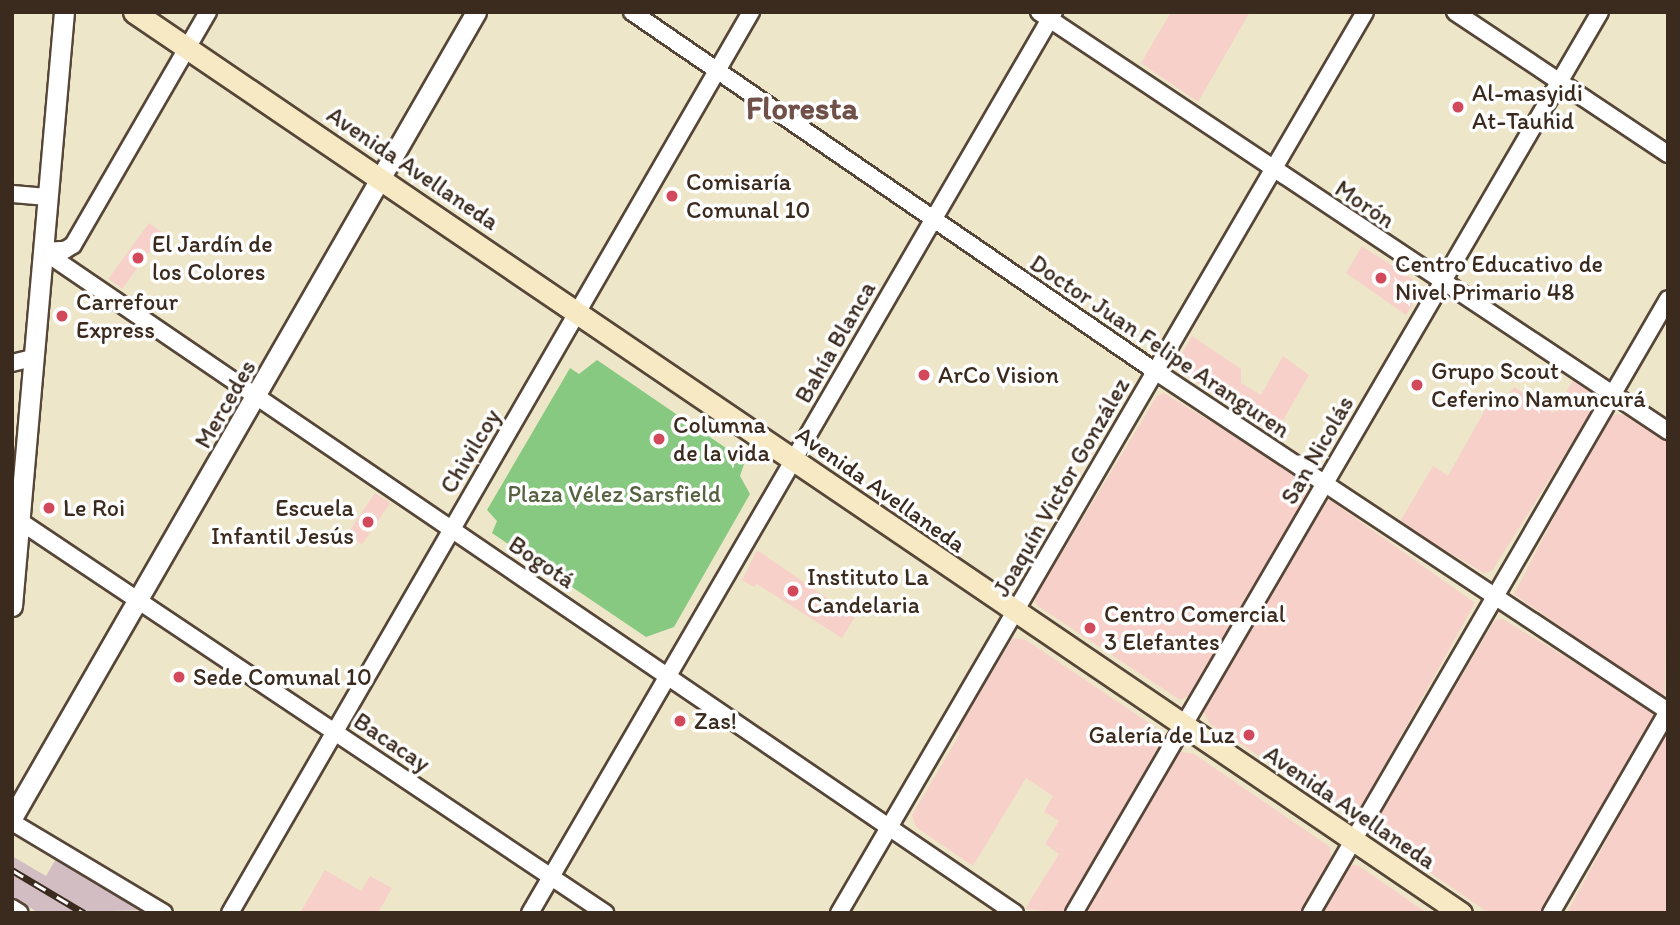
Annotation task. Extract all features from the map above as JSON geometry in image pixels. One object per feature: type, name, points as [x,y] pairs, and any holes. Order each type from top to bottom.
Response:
[{"type":"main road","name":"Avenida Avellaneda","points":[[134,12],[579,312],[1014,613],[1461,913]]},
{"type":"street","points":[[12,606],[16,518],[64,12]]},
{"type":"street","points":[[43,251],[65,250],[73,245],[208,12]]},
{"type":"street","name":"Mercedes","points":[[12,820],[21,787],[138,601],[476,12]]},
{"type":"street","name":"Doctor Juan Felipe Aranguren","points":[[632,12],[1155,371],[1668,711]]},
{"type":"street","name":"Chivilcoy","points":[[230,913],[751,12]]},
{"type":"street","name":"Joaquín Victor González","points":[[839,913],[1365,12]]},
{"type":"street","points":[[1455,12],[1668,154]]},
{"type":"street","name":"San Nicolás","points":[[1074,913],[1600,12]]},
{"type":"street","name":"Morón","points":[[1048,15],[1272,170],[1668,431]]},
{"type":"street","name":"Bahía Blanca","points":[[530,913],[1048,15]]},
{"type":"street","points":[[12,194],[48,197]]},
{"type":"street","name":"Bogotá","points":[[43,251],[669,674],[1015,913]]},
{"type":"street","points":[[1311,913],[1668,299]]},
{"type":"street","points":[[12,363],[33,358]]},
{"type":"street","name":"Bacacay","points":[[16,518],[605,913]]},
{"type":"street","points":[[1551,913],[1668,711]]},
{"type":"street","points":[[12,820],[164,913]]},
{"type":"street","points":[[12,908],[20,913]]},
{"type":"shaded area","points":[[1171,12],[1250,12],[1198,102],[1141,63]]},
{"type":"shaded area","name":"El Jardín de los Colores","points":[[149,223],[163,233],[122,289],[108,279]]},
{"type":"shaded area","name":"Centro Educativo de Nivel Primario 48","points":[[1362,246],[1417,282],[1419,294],[1406,315],[1346,273]]},
{"type":"shaded area","points":[[1192,336],[1241,369],[1241,383],[1261,395],[1283,356],[1309,375],[1275,434],[1178,370],[1176,363]]},
{"type":"shaded area","points":[[1574,379],[1596,393],[1598,402],[1492,571],[1484,573],[1399,523],[1433,466],[1448,476],[1491,399],[1502,406],[1514,387],[1554,413]]},
{"type":"shaded area","points":[[1164,393],[1303,478],[1309,492],[1192,694],[1180,700],[1038,606],[1034,599],[1157,396]]},
{"type":"shaded area","points":[[1616,414],[1630,416],[1668,441],[1665,695],[1656,694],[1514,594],[1603,423]]},
{"type":"shaded area","name":"Escuela Infantil Jesús","points":[[375,493],[390,503],[362,545],[347,534]]},
{"type":"shaded area","points":[[1330,500],[1475,603],[1359,811],[1350,816],[1209,723],[1203,710],[1320,506]]},
{"type":"shaded area","name":"Instituto La Candelaria","points":[[757,550],[855,617],[842,638],[757,584],[754,587],[742,580]]},
{"type":"shaded area","points":[[1503,619],[1649,708],[1654,717],[1542,913],[1489,913],[1378,837],[1372,827],[1495,620]]},
{"type":"shaded area","points":[[1013,638],[1026,640],[1158,729],[1163,738],[1065,913],[1025,909],[1059,854],[1045,844],[1059,821],[1044,812],[1053,796],[1026,778],[973,866],[916,827],[912,815],[960,734],[955,730]]},
{"type":"shaded area","points":[[1668,730],[1668,913],[1567,913],[1664,734]]},
{"type":"shaded area","points":[[1182,752],[1194,754],[1330,847],[1331,862],[1302,913],[1084,913],[1175,757]]},
{"type":"shaded area","points":[[12,856],[46,876],[57,857],[145,910],[39,913],[12,897]]},
{"type":"shaded area","points":[[1353,865],[1359,866],[1427,913],[1320,913],[1345,870]]},
{"type":"shaded area","points":[[325,870],[361,891],[370,876],[392,888],[378,913],[300,913]]},
{"type":"green space","name":"Plaza Vélez Sarsfield","points":[[597,360],[745,461],[740,476],[750,494],[674,627],[646,637],[492,533],[497,521],[487,510],[570,368],[579,374]]},
{"type":"railway","points":[[12,870],[84,913]]},
{"type":"place","name":"Al-masyidi At-Tauhid","points":[[1458,107]]},
{"type":"place","name":"Comisaría Comunal 10","points":[[672,196]]},
{"type":"place","name":"El Jardín de los Colores","points":[[138,258]]},
{"type":"place","name":"Centro Educativo de Nivel Primario 48","points":[[1381,278]]},
{"type":"place","name":"Carrefour Express","points":[[62,316]]},
{"type":"place","name":"ArCo Vision","points":[[924,375]]},
{"type":"place","name":"Grupo Scout Ceferino Namuncurá","points":[[1417,385]]},
{"type":"place","name":"Columna de la vida","points":[[659,439]]},
{"type":"place","name":"Le Roi","points":[[49,508]]},
{"type":"place","name":"Escuela Infantil Jesús","points":[[368,522]]},
{"type":"place","name":"Instituto La Candelaria","points":[[793,591]]},
{"type":"place","name":"Centro Comercial 3 Elefantes","points":[[1090,628]]},
{"type":"place","name":"Sede Comunal 10","points":[[179,677]]},
{"type":"place","name":"Zas!","points":[[680,721]]},
{"type":"place","name":"Galería de Luz","points":[[1249,735]]},
{"type":"district","name":"Floresta","points":[[802,108]]}]
